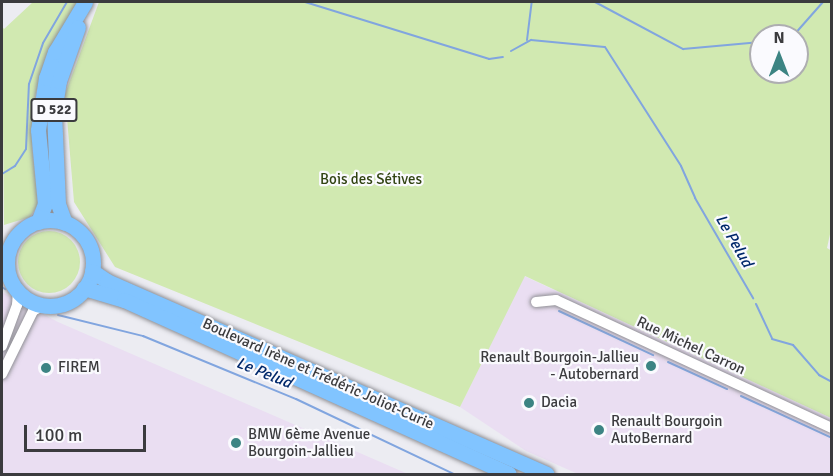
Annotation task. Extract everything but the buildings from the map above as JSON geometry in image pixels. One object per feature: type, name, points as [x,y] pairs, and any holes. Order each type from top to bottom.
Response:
[{"type":"main road","name":"D 522","points":[[38,222],[45,204],[39,130],[46,78],[55,52],[87,2]]},
{"type":"main road","name":"D 522","points":[[65,223],[57,193],[54,112],[67,56],[87,2]]},
{"type":"main road","points":[[38,222],[65,223],[84,237],[90,247],[92,271],[84,288],[70,300],[44,305],[18,290],[11,281],[4,256],[19,233],[38,222]]},
{"type":"main road","points":[[2,231],[19,233]]},
{"type":"main road","name":"Boulevard Irène et Frédéric Joliot-Curie","points":[[92,271],[117,285],[546,474]]},
{"type":"main road","name":"Boulevard Irène et Frédéric Joliot-Curie","points":[[84,288],[124,300],[509,474]]},
{"type":"street","points":[[2,346],[17,305],[18,290]]},
{"type":"street","name":"Rue Michel Carron","points":[[536,302],[556,300],[831,428]]},
{"type":"street","points":[[2,374],[33,311],[44,305]]},
{"type":"shaded area","points":[[524,276],[831,418],[831,474],[578,474],[526,451],[460,407]]},
{"type":"shaded area","points":[[2,292],[58,322],[408,474],[2,474]]},
{"type":"green space","points":[[33,2],[77,2],[46,56],[35,96],[32,147],[38,205],[30,217],[4,225],[2,26],[4,29]]},
{"type":"green space","name":"Bois des Sétives","points":[[99,2],[831,2],[832,225],[827,248],[832,251],[831,418],[525,276],[460,407],[115,267],[74,202],[65,94]]},
{"type":"green space","points":[[49,231],[71,240],[80,262],[71,284],[49,293],[27,284],[18,262],[27,240]]},
{"type":"waterway","name":"Le Pelud","points":[[2,174],[15,166],[26,149],[29,84],[43,43],[67,2]]},
{"type":"waterway","name":"Le Pelud","points":[[305,2],[489,59],[503,57]]},
{"type":"waterway","name":"Le Pelud","points":[[527,40],[532,2]]},
{"type":"waterway","name":"Le Pelud","points":[[595,2],[683,49],[749,43]]},
{"type":"waterway","name":"Le Pelud","points":[[804,24],[823,2]]},
{"type":"waterway","name":"Le Pelud","points":[[511,51],[531,40],[605,47],[681,166],[695,198],[753,298]]},
{"type":"waterway","name":"Le Pelud","points":[[756,304],[772,339],[793,345],[819,375],[832,382]]},
{"type":"waterway","points":[[559,311],[653,355]]},
{"type":"waterway","name":"Le Pelud","points":[[58,315],[143,336],[296,399],[454,474]]},
{"type":"waterway","points":[[668,362],[727,389]]},
{"type":"waterway","points":[[741,396],[832,438]]},
{"type":"place","name":"Renault Bourgoin-Jallieu - Autobernard","points":[[651,366]]},
{"type":"place","name":"FIREM","points":[[46,368]]},
{"type":"place","name":"Dacia","points":[[529,403]]},
{"type":"place","name":"Renault Bourgoin AutoBernard","points":[[599,430]]},
{"type":"place","name":"BMW 6ème Avenue Bourgoin-Jallieu","points":[[236,443]]}]
